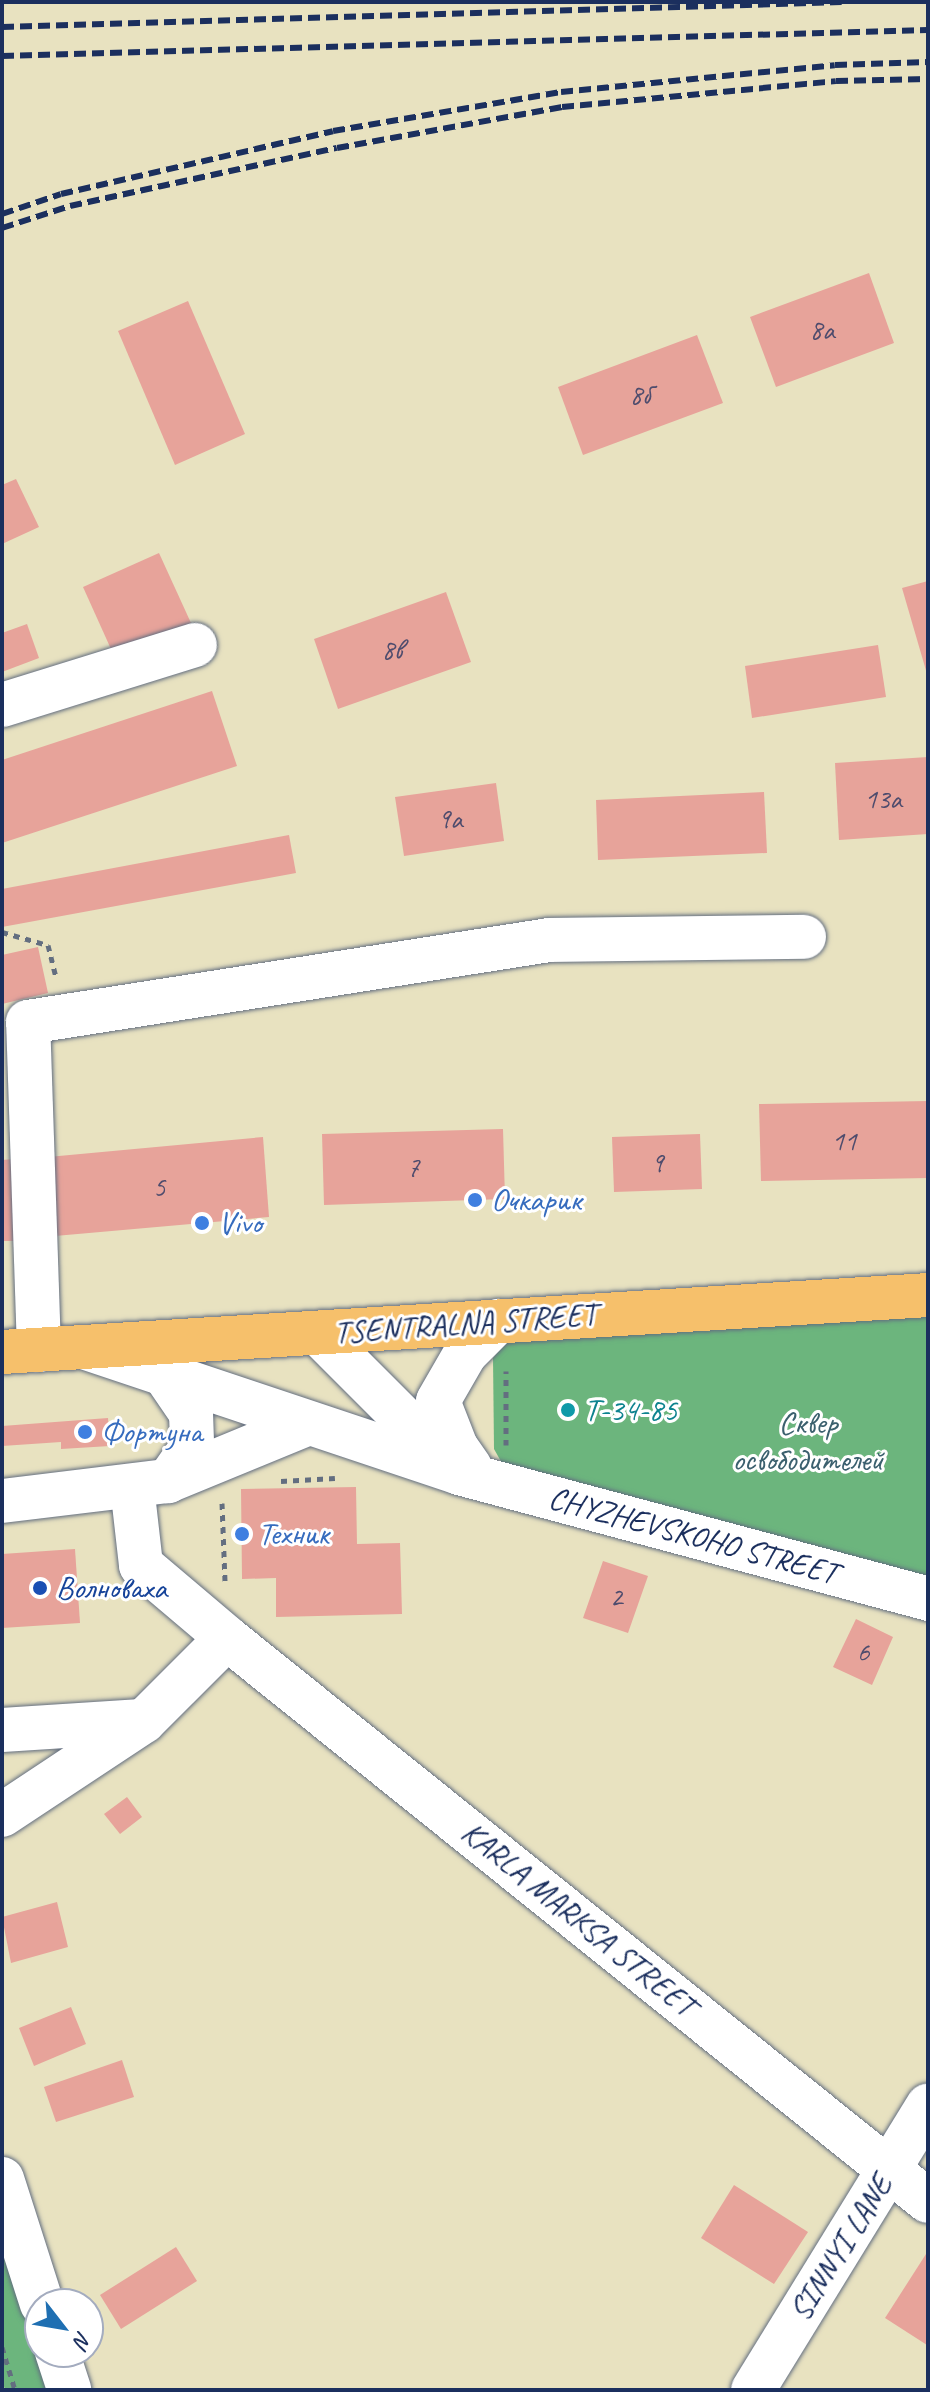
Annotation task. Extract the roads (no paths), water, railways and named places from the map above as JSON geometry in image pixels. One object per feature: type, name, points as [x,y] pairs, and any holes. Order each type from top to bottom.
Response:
[{"type":"main road","name":"TSENTRALNA STREET","points":[[21,1351],[928,1295]]},
{"type":"street","points":[[2,705],[195,645]]},
{"type":"street","points":[[21,1351],[28,1022],[549,940],[804,937]]},
{"type":"street","points":[[481,1467],[456,1447],[438,1401],[465,1354],[498,1321]]},
{"type":"street","points":[[319,1334],[481,1467]]},
{"type":"street","name":"CHYZHEVSKOHO STREET","points":[[83,1347],[309,1423],[481,1467],[928,1599]]},
{"type":"street","points":[[150,1483],[192,1447],[191,1413],[165,1375]]},
{"type":"street","points":[[2,1501],[150,1483],[309,1423]]},
{"type":"street","name":"KARLA MARKSA STREET","points":[[150,1483],[141,1565],[227,1638],[928,2201]]},
{"type":"street","points":[[2,1815],[144,1721],[227,1638]]},
{"type":"street","points":[[2,1730],[144,1721]]},
{"type":"street","name":"SINNYI LANE","points":[[753,2390],[928,2106]]},
{"type":"street","points":[[2,2179],[37,2288]]},
{"type":"street","points":[[62,2368],[69,2390]]},
{"type":"railway","points":[[2,27],[842,2]]},
{"type":"railway","points":[[2,56],[928,30]]},
{"type":"railway","points":[[2,214],[61,194],[333,131],[561,92],[835,65],[928,62]]},
{"type":"railway","points":[[2,228],[70,206],[337,148],[562,107],[836,81],[928,79]]},
{"type":"place","name":"Очкарик","points":[[475,1200]]},
{"type":"place","name":"Vivo","points":[[202,1223]]},
{"type":"place","name":"Т-34-85","points":[[568,1410]]},
{"type":"place","name":"Фортуна","points":[[85,1432]]},
{"type":"place","name":"Техник","points":[[242,1534]]},
{"type":"place","name":"Волноваха","points":[[40,1588]]},
{"type":"park label","name":"Сквер освободителей","points":[[808,1442]]}]
